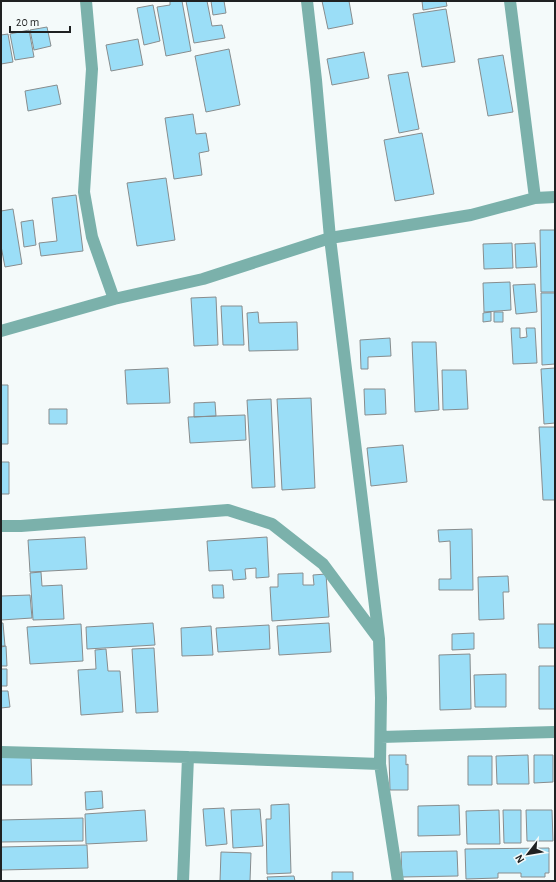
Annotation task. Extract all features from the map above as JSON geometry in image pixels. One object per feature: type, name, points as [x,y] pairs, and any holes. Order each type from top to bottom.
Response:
[{"type":"street","points":[[86,1],[92,69],[84,192],[92,237],[114,299]]},
{"type":"street","points":[[307,1],[316,80],[330,238],[379,640],[382,698],[380,764],[398,881]]},
{"type":"street","points":[[510,1],[535,198]]},
{"type":"street","points":[[1,331],[114,299],[203,280],[330,238],[472,215],[535,198],[555,197]]},
{"type":"street","points":[[1,526],[21,526],[228,510],[272,524],[323,564],[379,640]]},
{"type":"street","points":[[381,737],[555,732]]},
{"type":"street","points":[[1,752],[380,764]]},
{"type":"street","points":[[183,881],[188,757]]},
{"type":"building","points":[[170,1],[182,1],[191,51],[166,56],[157,7],[170,5]]},
{"type":"building","points":[[186,1],[207,1],[212,26],[222,25],[225,38],[194,43]]},
{"type":"building","points":[[211,1],[224,1],[226,13],[213,15]]},
{"type":"building","points":[[322,1],[349,1],[353,24],[328,29]]},
{"type":"building","points":[[422,1],[446,1],[447,6],[423,10]]},
{"type":"building","points":[[153,5],[160,41],[144,45],[137,8]]},
{"type":"building","points":[[446,9],[455,62],[422,67],[413,14]]},
{"type":"building","points":[[47,27],[51,46],[34,50],[30,30]]},
{"type":"building","points":[[29,30],[34,57],[15,60],[10,34]]},
{"type":"building","points":[[8,34],[13,62],[1,64],[1,35]]},
{"type":"building","points":[[138,39],[143,65],[111,71],[106,45]]},
{"type":"building","points":[[229,49],[240,105],[206,112],[195,56]]},
{"type":"building","points":[[364,52],[369,78],[332,85],[327,59]]},
{"type":"building","points":[[503,55],[513,112],[488,116],[478,59]]},
{"type":"building","points":[[408,72],[419,129],[399,133],[388,75]]},
{"type":"building","points":[[57,85],[61,104],[28,111],[25,91]]},
{"type":"building","points":[[193,114],[196,134],[206,133],[209,151],[199,153],[202,175],[174,179],[165,118]]},
{"type":"building","points":[[422,133],[434,194],[395,201],[384,140]]},
{"type":"building","points":[[166,178],[175,240],[137,246],[127,183]]},
{"type":"building","points":[[76,195],[83,251],[41,256],[39,243],[57,241],[52,198]]},
{"type":"building","points":[[13,209],[22,264],[5,267],[1,246],[1,211]]},
{"type":"building","points":[[33,220],[36,245],[24,247],[21,222]]},
{"type":"building","points":[[540,230],[555,230],[555,292],[541,292]]},
{"type":"building","points":[[512,243],[513,268],[484,269],[483,244]]},
{"type":"building","points":[[535,243],[537,267],[516,268],[515,244]]},
{"type":"building","points":[[510,282],[511,310],[484,312],[483,283]]},
{"type":"building","points":[[535,284],[537,312],[516,314],[513,285]]},
{"type":"building","points":[[541,293],[555,293],[555,364],[542,365]]},
{"type":"building","points":[[216,297],[218,345],[194,346],[191,298]]},
{"type":"building","points":[[221,306],[242,306],[244,345],[223,345]]},
{"type":"building","points":[[258,312],[259,323],[297,322],[298,350],[249,351],[247,313]]},
{"type":"building","points":[[491,312],[491,321],[483,322],[483,313]]},
{"type":"building","points":[[494,312],[503,312],[503,322],[494,322]]},
{"type":"building","points":[[511,328],[520,328],[520,338],[527,337],[526,328],[535,328],[537,363],[513,364]]},
{"type":"building","points":[[390,338],[391,356],[368,357],[368,369],[361,369],[360,340]]},
{"type":"building","points":[[412,342],[436,342],[439,410],[415,412]]},
{"type":"building","points":[[168,368],[170,403],[127,404],[125,370]]},
{"type":"building","points":[[555,368],[555,423],[544,424],[541,369]]},
{"type":"building","points":[[442,370],[466,370],[468,409],[443,410]]},
{"type":"building","points":[[1,385],[8,385],[8,444],[1,444]]},
{"type":"building","points":[[364,389],[385,389],[386,414],[365,415]]},
{"type":"building","points":[[311,398],[315,488],[282,490],[277,399]]},
{"type":"building","points":[[271,399],[275,487],[252,488],[247,400]]},
{"type":"building","points":[[215,402],[216,416],[194,417],[194,403]]},
{"type":"building","points":[[49,409],[67,409],[67,424],[49,424]]},
{"type":"building","points":[[245,415],[246,440],[190,443],[188,417]]},
{"type":"building","points":[[539,427],[555,427],[555,500],[543,500]]},
{"type":"building","points":[[403,445],[407,482],[371,486],[367,448]]},
{"type":"building","points":[[1,462],[9,462],[9,494],[1,494]]},
{"type":"building","points":[[472,529],[473,590],[439,590],[439,579],[451,579],[450,541],[439,542],[438,530]]},
{"type":"building","points":[[85,537],[87,569],[30,572],[28,540]]},
{"type":"building","points":[[267,537],[269,577],[256,578],[256,568],[245,569],[246,579],[233,580],[232,570],[209,571],[207,541]]},
{"type":"building","points":[[41,572],[42,586],[62,585],[64,619],[33,620],[30,573]]},
{"type":"building","points":[[303,573],[303,585],[314,585],[313,575],[326,574],[329,617],[272,621],[270,587],[278,587],[278,574]]},
{"type":"building","points":[[508,576],[509,592],[503,592],[504,619],[479,620],[478,577]]},
{"type":"building","points":[[212,585],[223,585],[224,598],[213,598]]},
{"type":"building","points":[[30,595],[32,618],[1,620],[1,596]]},
{"type":"building","points":[[1,623],[3,623],[5,646],[1,646]]},
{"type":"building","points":[[153,623],[155,645],[87,649],[86,627]]},
{"type":"building","points":[[329,623],[331,652],[279,655],[277,626]]},
{"type":"building","points":[[81,624],[83,661],[30,664],[27,627]]},
{"type":"building","points":[[538,624],[555,624],[555,648],[539,648]]},
{"type":"building","points":[[269,625],[270,649],[218,652],[216,628]]},
{"type":"building","points":[[211,626],[213,655],[182,656],[181,628]]},
{"type":"building","points":[[474,633],[474,649],[452,650],[452,634]]},
{"type":"building","points":[[6,646],[7,666],[1,666],[1,647]]},
{"type":"building","points":[[154,648],[158,712],[136,713],[132,649]]},
{"type":"building","points":[[106,649],[108,671],[120,671],[123,712],[81,715],[78,670],[96,669],[95,650]]},
{"type":"building","points":[[470,654],[471,709],[440,710],[439,655]]},
{"type":"building","points":[[539,666],[555,666],[555,709],[539,709]]},
{"type":"building","points":[[1,669],[7,669],[7,686],[1,686]]},
{"type":"building","points":[[506,674],[506,707],[475,707],[474,675]]},
{"type":"building","points":[[1,691],[8,691],[10,707],[1,708]]},
{"type":"building","points":[[389,755],[406,755],[406,765],[408,764],[408,790],[390,790]]},
{"type":"building","points":[[528,755],[529,784],[497,784],[496,756]]},
{"type":"building","points":[[534,755],[553,755],[553,782],[534,783]]},
{"type":"building","points":[[31,756],[32,785],[1,785],[1,757]]},
{"type":"building","points":[[468,756],[492,756],[492,785],[468,785]]},
{"type":"building","points":[[102,791],[103,808],[86,810],[85,792]]},
{"type":"building","points":[[289,804],[291,873],[267,874],[266,819],[271,819],[271,805]]},
{"type":"building","points":[[459,805],[460,835],[418,836],[418,806]]},
{"type":"building","points":[[224,808],[227,844],[206,846],[203,809]]},
{"type":"building","points":[[260,809],[263,846],[233,848],[231,810]]},
{"type":"building","points":[[145,810],[147,841],[86,844],[85,814]]},
{"type":"building","points":[[499,810],[500,844],[467,844],[466,811]]},
{"type":"building","points":[[503,810],[521,810],[521,843],[504,843]]},
{"type":"building","points":[[526,810],[552,810],[553,841],[527,841]]},
{"type":"building","points":[[83,818],[83,841],[1,842],[1,820]]},
{"type":"building","points":[[87,845],[88,868],[1,870],[1,847]]},
{"type":"building","points":[[549,848],[549,873],[545,873],[545,877],[521,877],[521,873],[498,873],[498,878],[466,879],[465,849]]},
{"type":"building","points":[[457,851],[458,876],[402,877],[401,852]]},
{"type":"building","points":[[221,852],[251,853],[250,881],[220,881]]},
{"type":"building","points":[[332,872],[353,872],[353,881],[332,881]]},
{"type":"building","points":[[294,876],[295,881],[268,881],[267,877]]}]
